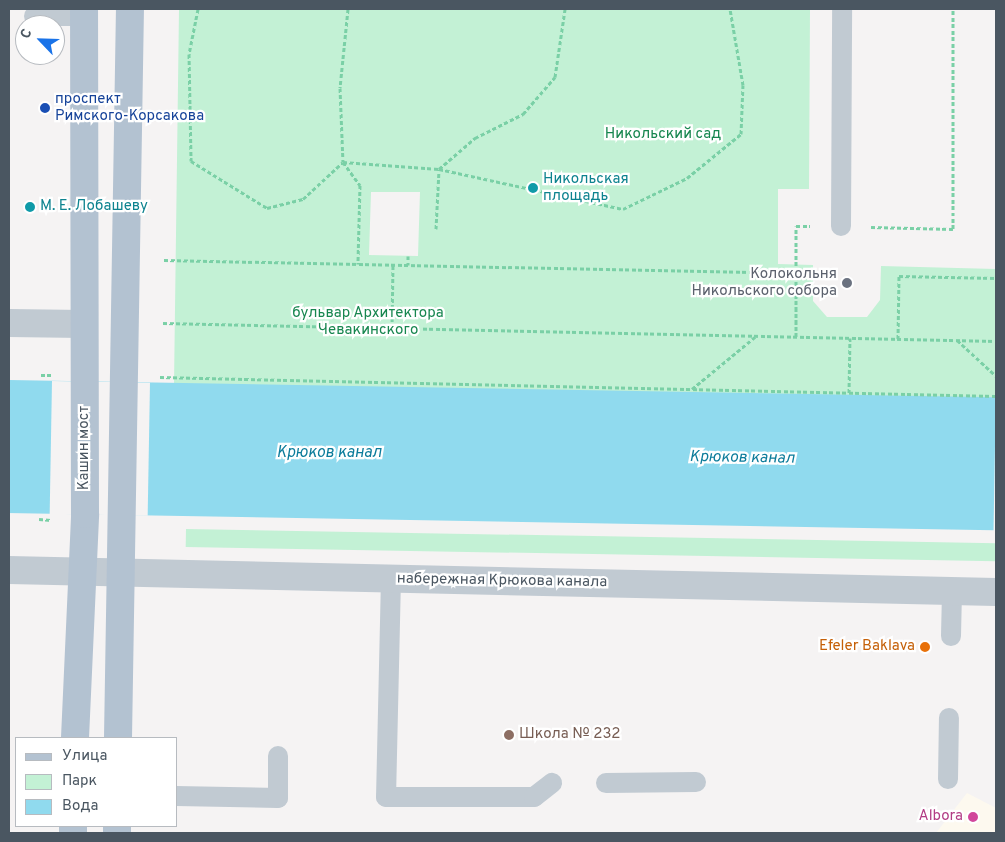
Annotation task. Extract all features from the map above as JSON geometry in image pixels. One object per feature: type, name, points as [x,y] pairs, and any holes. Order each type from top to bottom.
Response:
[{"type":"main road","points":[[118,737],[130,9]]},
{"type":"main road","points":[[83,324],[84,12]]},
{"type":"main road","name":"Кашин мост","points":[[81,572],[85,514],[83,324]]},
{"type":"main road","points":[[75,737],[81,572]]},
{"type":"street","points":[[9,323],[83,324]]},
{"type":"street","name":"набережная Крюкова канала","points":[[9,570],[996,592]]},
{"type":"lane","points":[[841,226],[842,9]]},
{"type":"lane","points":[[46,15],[84,12]]},
{"type":"lane","points":[[391,578],[386,796],[534,797],[552,782]]},
{"type":"lane","points":[[951,636],[952,591]]},
{"type":"lane","points":[[948,780],[949,718]]},
{"type":"lane","points":[[178,796],[278,798],[278,756]]},
{"type":"lane","points":[[606,783],[696,782]]},
{"type":"path","points":[[198,9],[189,54],[191,161],[267,208],[303,199],[343,162],[439,169],[623,209],[687,178],[741,134],[744,85],[730,9]]},
{"type":"path","points":[[348,9],[340,88],[343,162],[360,186],[358,264]]},
{"type":"path","points":[[436,229],[439,169],[475,138],[523,114],[555,77],[565,9]]},
{"type":"path","points":[[796,337],[796,226],[953,229],[953,9]]},
{"type":"path","points":[[408,256],[408,265]]},
{"type":"path","points":[[164,260],[796,273]]},
{"type":"path","points":[[392,328],[394,265]]},
{"type":"path","points":[[898,339],[899,276],[996,278]]},
{"type":"path","points":[[163,323],[996,341]]},
{"type":"path","points":[[692,389],[757,336]]},
{"type":"path","points":[[849,393],[850,338]]},
{"type":"path","points":[[956,340],[996,376]]},
{"type":"path","points":[[162,377],[996,396]]},
{"type":"shaded area","name":"Albora","points":[[967,793],[996,808],[996,833],[936,833]]},
{"type":"green space","name":"Никольская площадь","points":[[179,9],[810,9],[809,189],[778,189],[778,264],[813,265],[813,301],[827,317],[867,317],[880,300],[881,266],[996,269],[996,402],[174,384]],"holes":[[[371,192],[420,192],[418,256],[369,255]]]},
{"type":"green space","points":[[186,529],[996,543],[996,561],[186,547]]},
{"type":"water","name":"Крюков канал","points":[[9,380],[996,397],[994,530],[9,513]]},
{"type":"pier","points":[[52,381],[150,383],[148,516],[50,514]]},
{"type":"place","name":"проспект Римского-Корсакова","points":[[45,108]]},
{"type":"place","name":"Никольская площадь","points":[[533,188]]},
{"type":"place","name":"М. Е. Лобашеву","points":[[30,207]]},
{"type":"place","name":"Колокольня Никольского собора","points":[[847,283]]},
{"type":"place","name":"Efeler Baklava","points":[[925,647]]},
{"type":"place","name":"Школа № 232","points":[[509,735]]},
{"type":"place","name":"Albora","points":[[973,817]]},
{"type":"park label","name":"Никольский сад","points":[[663,135]]},
{"type":"park label","name":"бульвар Архитектора Чевакинского","points":[[368,322]]}]
